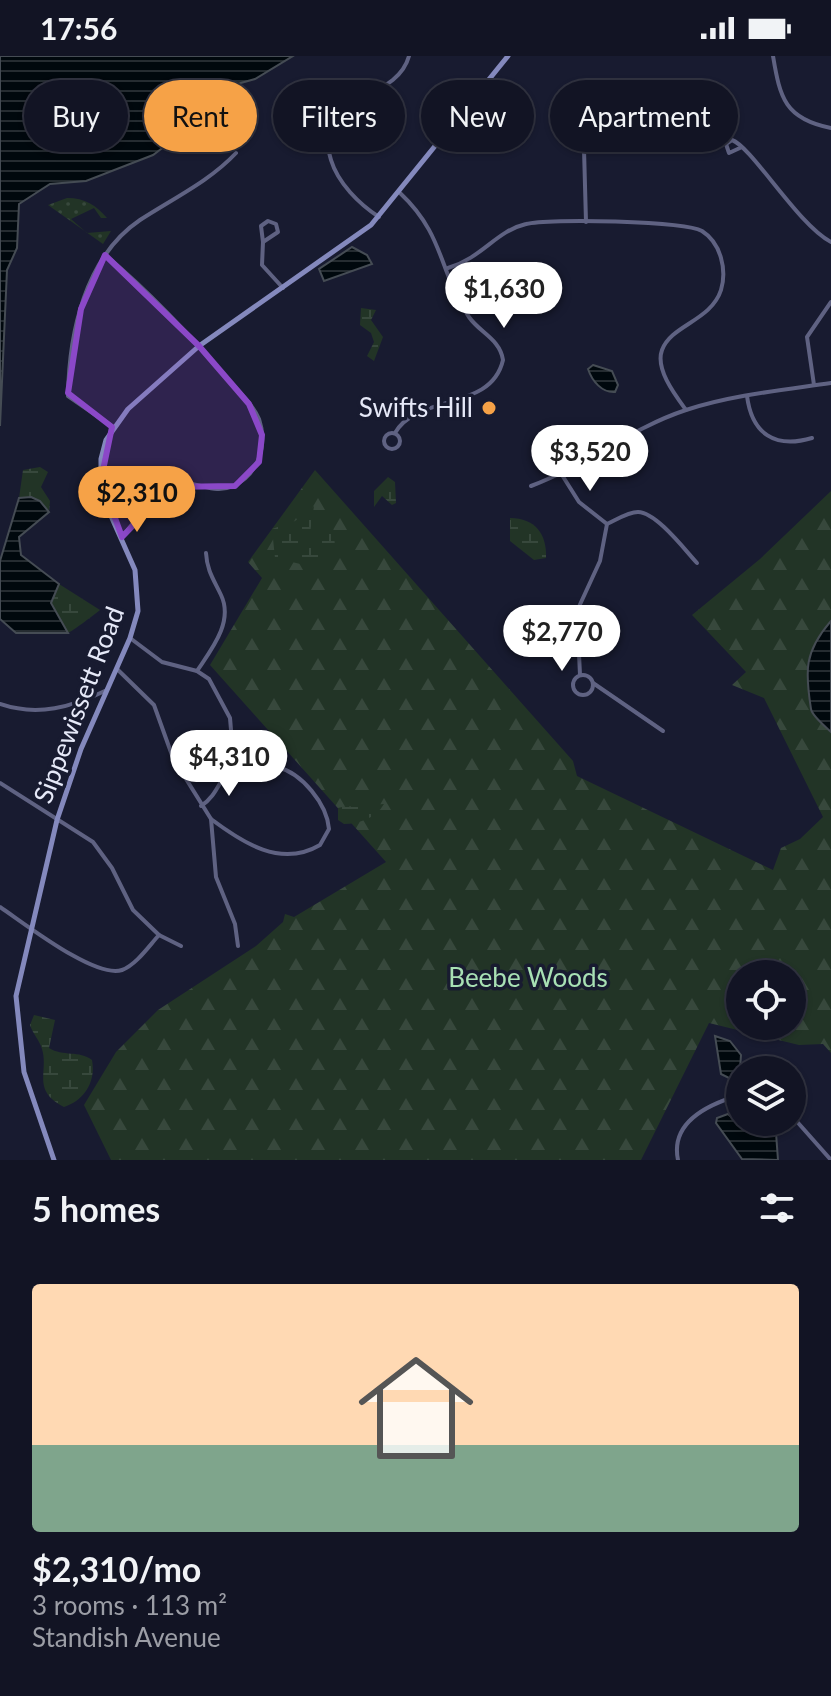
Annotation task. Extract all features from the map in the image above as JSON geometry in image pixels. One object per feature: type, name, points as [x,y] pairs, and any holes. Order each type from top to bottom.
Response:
[{"type":"main road","name":"Sippewissett Road","points":[[54,1160],[24,1072],[17,1019],[18,986],[57,820],[101,702],[130,638],[139,590],[134,565],[107,507],[101,480],[101,459],[113,427],[128,409],[199,346],[350,243],[379,217],[508,56]]},
{"type":"street","points":[[379,217],[336,174],[326,130],[335,117],[361,97],[397,78],[409,56]]},
{"type":"street","points":[[773,56],[779,93],[787,106],[798,115],[831,128]]},
{"type":"street","points":[[742,147],[801,217],[831,242]]},
{"type":"street","points":[[584,152],[586,222]]},
{"type":"street","points":[[113,427],[79,406],[68,393],[81,309],[93,272],[134,224],[181,196],[236,153]]},
{"type":"street","points":[[395,433],[400,443],[389,449],[384,438],[395,433],[410,417],[483,388],[502,366],[499,347],[469,316],[426,219],[400,193]]},
{"type":"street","points":[[448,268],[472,260],[516,227],[541,221],[688,226],[699,229],[716,245],[723,270],[718,299],[709,310],[668,340],[660,358],[663,371],[686,410]]},
{"type":"street","points":[[263,242],[277,235],[274,222],[265,222],[261,226],[262,265],[283,288]]},
{"type":"street","points":[[105,255],[165,308],[199,346],[258,418],[262,435],[259,462],[235,486],[224,489],[181,483],[170,487],[154,500],[122,537]]},
{"type":"street","points":[[814,385],[807,337],[831,302]]},
{"type":"street","points":[[531,486],[562,475],[635,434],[686,410],[747,396],[831,383]]},
{"type":"street","points":[[747,396],[752,420],[771,440],[785,443],[812,438]]},
{"type":"street","points":[[562,475],[579,502],[607,524]]},
{"type":"street","points":[[607,524],[633,513],[644,514],[668,531],[697,563]]},
{"type":"street","points":[[593,683],[590,693],[577,694],[573,682],[580,675],[577,611],[600,561],[607,524]]},
{"type":"street","points":[[197,671],[226,614],[221,595],[208,571],[206,553]]},
{"type":"street","points":[[130,638],[162,662],[197,671],[209,679],[230,718],[234,765],[221,779],[214,798],[201,806]]},
{"type":"street","points":[[117,669],[154,705],[173,758],[211,819],[250,845],[272,853],[299,854],[326,839],[328,820],[321,804],[288,771],[275,766],[248,771],[234,765]]},
{"type":"street","points":[[580,675],[590,677],[593,683],[663,731]]},
{"type":"street","points":[[0,704],[35,711],[83,701],[107,690]]},
{"type":"street","points":[[83,701],[101,702]]},
{"type":"street","points":[[0,783],[102,853],[127,901],[159,935],[181,946]]},
{"type":"street","points":[[211,819],[216,877],[235,924],[238,946]]},
{"type":"street","points":[[0,907],[87,965],[108,972],[130,965],[159,935]]},
{"type":"street","points":[[678,1160],[676,1142],[688,1121],[726,1102]]},
{"type":"street","points":[[806,1132],[831,1160]]},
{"type":"highlighted area","points":[[105,255],[199,346],[249,404],[262,435],[259,462],[235,486],[170,487],[122,537],[101,480],[112,427],[68,393],[81,309]]},
{"type":"green space","points":[[67,198],[90,203],[107,218],[101,218],[94,208],[71,219],[85,231],[48,205]]},
{"type":"green space","points":[[111,231],[103,244],[87,233]]},
{"type":"green space","points":[[361,308],[376,310],[371,320],[383,337],[374,361],[367,356],[374,342],[371,333],[360,325]]},
{"type":"green space","points":[[40,467],[48,472],[41,487],[50,501],[49,512],[40,501],[19,498],[23,470]]},
{"type":"green space","name":"Beebe Woods","points":[[315,470],[573,761],[577,776],[773,870],[781,848],[800,839],[823,817],[764,698],[732,685],[746,672],[692,615],[760,559],[831,491],[831,1053],[823,1044],[799,1045],[779,1040],[806,1040],[806,960],[726,960],[726,1027],[709,1023],[641,1160],[111,1160],[84,1105],[116,1052],[158,1010],[256,946],[283,922],[285,914],[294,917],[386,862],[210,665],[262,578],[248,562]]},
{"type":"green space","points":[[388,477],[395,482],[396,503],[392,505],[382,496],[374,507],[374,491]]},
{"type":"green space","points":[[314,506],[310,533],[318,534],[325,525],[333,527],[335,546],[313,567],[275,558],[272,529],[295,521]]},
{"type":"green space","points":[[510,518],[526,521],[538,529],[546,558],[534,560],[510,541]]},
{"type":"green space","points":[[59,584],[100,610],[68,633],[51,602]]},
{"type":"green space","points":[[384,804],[372,816],[361,821],[344,824],[338,820],[338,808]]},
{"type":"green space","points":[[34,1015],[55,1020],[49,1048],[92,1060],[92,1075],[87,1089],[78,1100],[64,1107],[54,1101],[44,1087],[44,1057],[30,1025]]},
{"type":"shaded area","points":[[0,56],[293,56],[251,80],[144,80],[144,152],[157,152],[86,181],[50,184],[19,204],[17,248],[7,270],[0,426]]},
{"type":"shaded area","points":[[352,247],[367,255],[372,264],[324,281],[319,269]]},
{"type":"shaded area","points":[[593,365],[612,371],[618,385],[615,392],[606,391],[595,382],[588,369]]},
{"type":"shaded area","points":[[31,497],[40,501],[49,512],[19,537],[21,555],[59,584],[51,603],[68,633],[16,633],[0,619],[0,561],[19,498]]},
{"type":"shaded area","points":[[831,621],[831,732],[812,712],[808,673],[811,652]]},
{"type":"shaded area","points":[[715,1036],[730,1041],[741,1055],[726,1056],[726,1076],[721,1074]]},
{"type":"shaded area","points":[[726,1115],[726,1136],[776,1136],[778,1160],[742,1159],[716,1123],[717,1118]]},
{"type":"place","name":"Swifts Hill","points":[[489,408]]}]
